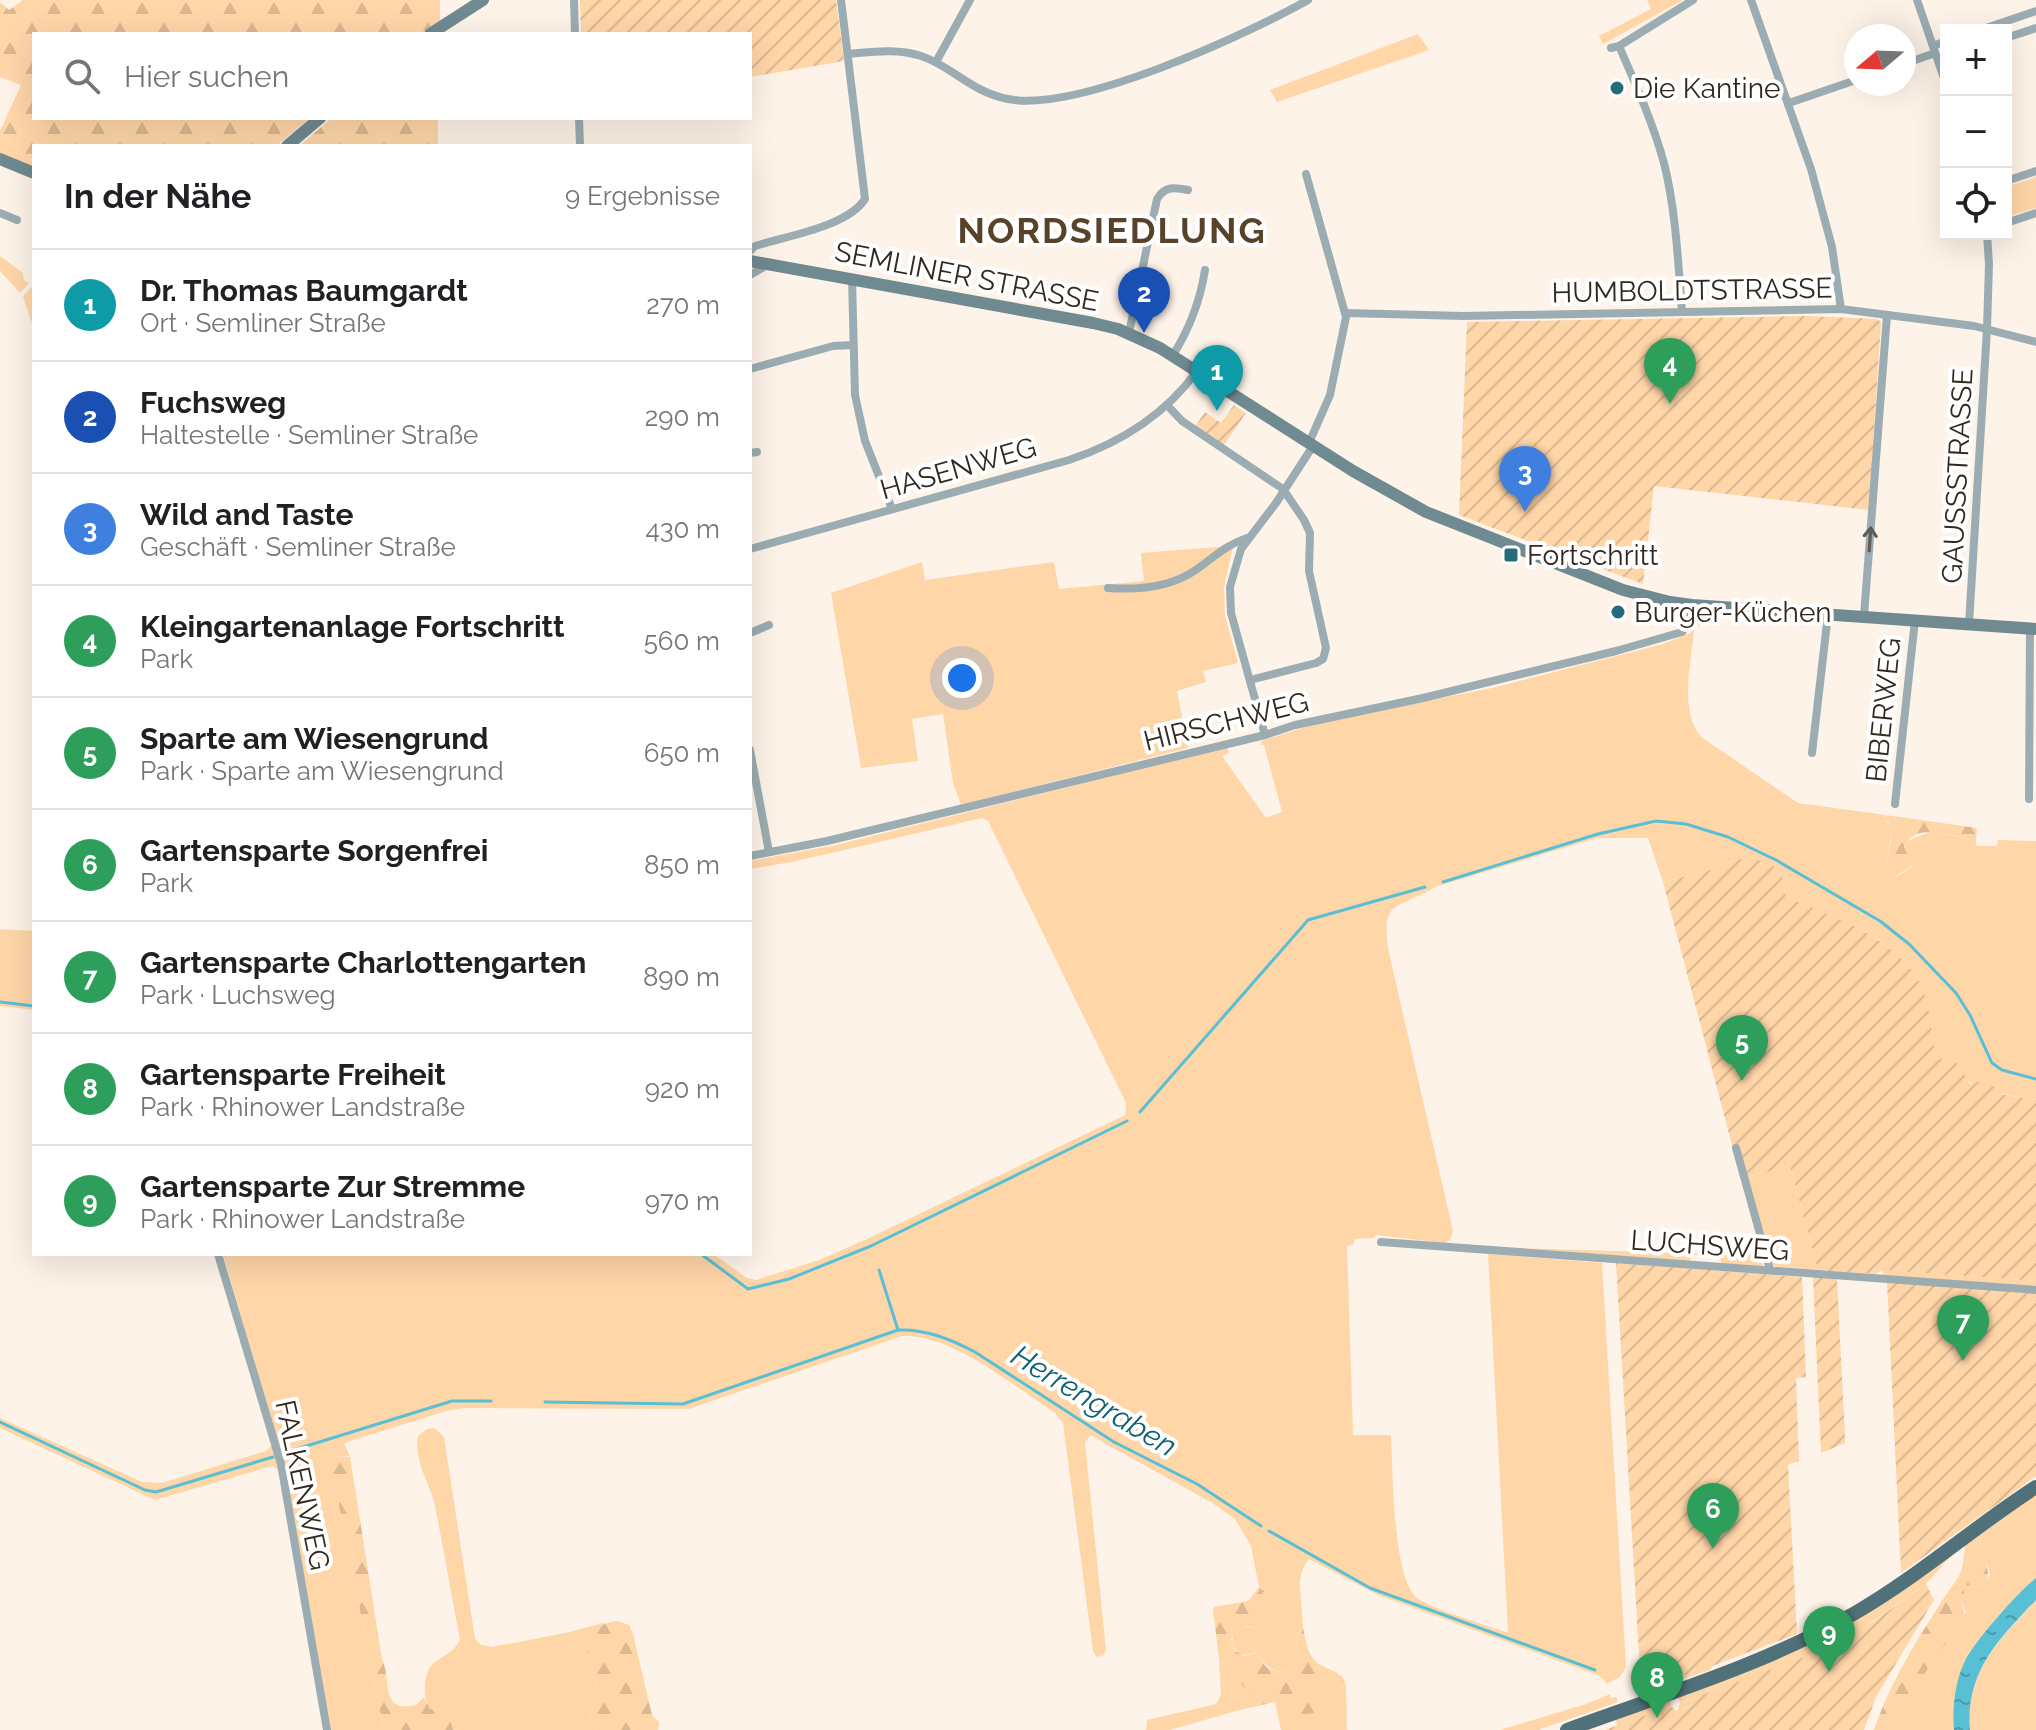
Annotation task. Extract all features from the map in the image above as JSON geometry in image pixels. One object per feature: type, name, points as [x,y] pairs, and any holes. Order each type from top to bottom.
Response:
[{"type":"main road","points":[[1567,1730],[1799,1641],[1878,1599],[2036,1487]]},
{"type":"street","points":[[433,32],[483,0]]},
{"type":"street","points":[[574,0],[575,32]]},
{"type":"street","points":[[752,249],[838,220],[852,213],[865,199],[841,0]]},
{"type":"street","points":[[936,62],[970,0]]},
{"type":"street","points":[[848,54],[895,51],[922,56],[975,88],[994,95],[1022,101],[1050,101],[1182,59],[1308,0]]},
{"type":"street","points":[[1682,312],[1677,237],[1664,165],[1651,121],[1615,47],[1693,0]]},
{"type":"street","points":[[1751,0],[1811,169],[1832,247],[1841,309]]},
{"type":"street","points":[[1916,61],[1938,55],[1917,0]]},
{"type":"street","points":[[1998,24],[2036,11]]},
{"type":"street","points":[[2012,36],[2036,28]]},
{"type":"street","points":[[1789,103],[1844,84]]},
{"type":"street","points":[[289,144],[318,120]]},
{"type":"street","points":[[579,120],[580,144]]},
{"type":"street","points":[[0,159],[32,172]]},
{"type":"street","points":[[2012,179],[2036,171]]},
{"type":"street","points":[[1265,735],[1229,598],[1237,558],[1248,538],[1276,503],[1311,445],[1330,395],[1345,313],[1306,174]]},
{"type":"street","points":[[1129,333],[1157,199],[1165,189],[1188,190]]},
{"type":"street","points":[[0,213],[17,220]]},
{"type":"street","points":[[2012,221],[2036,213]]},
{"type":"street","name":"GAUSSSTRASSE","points":[[1969,624],[1987,329],[1987,240]]},
{"type":"street","name":"SEMLINER STRASSE","points":[[752,261],[1093,323],[1129,333],[1173,355],[1395,497],[1459,526],[1643,597],[1692,605],[2033,629],[2029,799]]},
{"type":"street","points":[[752,274],[769,264]]},
{"type":"street","points":[[1173,355],[1193,320],[1205,270]]},
{"type":"street","points":[[852,279],[855,395],[861,426],[892,509]]},
{"type":"street","name":"HUMBOLDTSTRASSE","points":[[1345,313],[1464,316],[1841,309],[1987,329],[2036,342]]},
{"type":"street","points":[[1864,616],[1887,315]]},
{"type":"street","points":[[752,368],[833,346],[853,345]]},
{"type":"street","name":"HASENWEG","points":[[752,548],[1101,449],[1167,405],[1183,391],[1197,371]]},
{"type":"street","points":[[1167,405],[1182,421],[1283,489],[1310,533],[1309,571],[1326,648],[1323,659],[1250,680]]},
{"type":"street","points":[[1108,588],[1153,586],[1183,578],[1218,551],[1248,538]]},
{"type":"street","name":"HIRSCHWEG","points":[[752,856],[827,841],[1265,735],[1295,725],[1423,698],[1616,651],[1682,632],[1689,622],[1692,605]]},
{"type":"street","points":[[1812,753],[1828,614]]},
{"type":"street","name":"BIBERWEG","points":[[1895,804],[1915,620]]},
{"type":"street","points":[[752,632],[769,625]]},
{"type":"street","points":[[752,761],[769,852]]},
{"type":"street","points":[[1736,1148],[1770,1270]]},
{"type":"street","name":"LUCHSWEG","points":[[1381,1242],[2036,1290]]},
{"type":"street","name":"FALKENWEG","points":[[219,1256],[281,1464],[327,1730]]},
{"type":"green space","points":[[23,0],[440,0],[440,21],[422,32],[32,32],[32,120],[308,120],[278,144],[32,144],[32,168],[0,154],[0,131],[21,85],[0,77],[0,2],[9,10]]},
{"type":"green space","points":[[580,0],[836,0],[844,61],[752,77],[752,32],[581,32]]},
{"type":"green space","points":[[1647,0],[1683,0],[1603,44],[1599,36],[1651,9]]},
{"type":"green space","points":[[1418,34],[1429,50],[1277,102],[1270,90]]},
{"type":"green space","points":[[330,120],[438,120],[438,144],[301,144]]},
{"type":"green space","points":[[2036,177],[2036,208],[2012,215],[2012,185]]},
{"type":"green space","points":[[0,256],[23,273],[24,280],[29,283],[20,293],[0,271]]},
{"type":"green space","points":[[32,287],[32,324],[23,296]]},
{"type":"green space","points":[[1807,316],[1877,319],[1881,322],[1869,510],[1654,486],[1643,584],[1459,515],[1467,322]]},
{"type":"green space","points":[[1234,405],[1246,413],[1224,445],[1195,427],[1205,412],[1221,423]]},
{"type":"green space","points":[[1233,547],[1224,587],[1225,616],[1238,663],[1203,671],[1206,682],[1177,691],[1188,748],[961,805],[953,783],[943,714],[912,719],[918,761],[861,768],[831,593],[922,562],[925,580],[1054,562],[1059,589],[1144,581],[1141,553]]},
{"type":"green space","points":[[1700,614],[1706,614],[1704,624],[1695,627],[1694,631],[1688,686],[1690,714],[1701,737],[1798,803],[1886,815],[1892,829],[1885,874],[1896,877],[1912,867],[1905,853],[1905,842],[1932,831],[1976,841],[1976,846],[1997,846],[1998,840],[2036,841],[2036,1100],[1983,1087],[1935,1061],[1923,989],[1881,941],[1786,897],[1781,870],[1730,861],[1726,869],[1720,871],[1711,870],[1663,882],[1648,838],[1597,838],[1435,887],[1402,903],[1390,914],[1387,922],[1389,953],[1453,1231],[1450,1240],[1444,1243],[1376,1235],[1374,1238],[1355,1239],[1353,1245],[1347,1246],[1353,1435],[1391,1435],[1398,1545],[1408,1585],[1416,1597],[1508,1633],[1488,1254],[1602,1263],[1626,1667],[1620,1677],[1606,1684],[1597,1675],[1378,1595],[1309,1559],[1300,1583],[1301,1599],[1298,1598],[1297,1662],[1281,1671],[1270,1668],[1258,1653],[1240,1655],[1232,1645],[1233,1632],[1241,1627],[1257,1629],[1258,1601],[1263,1589],[1259,1587],[1251,1546],[1235,1519],[1214,1504],[1090,1435],[1085,1443],[1106,1650],[1104,1655],[1097,1657],[1093,1651],[1063,1423],[1054,1412],[961,1352],[941,1343],[902,1336],[689,1409],[464,1408],[344,1443],[350,1456],[339,1456],[336,1491],[384,1730],[331,1730],[287,1476],[224,1256],[716,1256],[747,1278],[756,1280],[819,1260],[1125,1115],[1126,1103],[988,821],[982,818],[752,869],[752,861],[836,845],[1227,747],[1229,753],[1222,756],[1266,818],[1282,812],[1261,741],[1327,720],[1492,688],[1663,644],[1690,633]]},
{"type":"green space","points":[[1886,815],[1977,828],[1976,841],[1936,832],[1917,834],[1904,847],[1913,865],[1891,879],[1885,872],[1892,829],[1884,819]]},
{"type":"green space","points":[[1733,859],[1755,859],[1781,870],[1786,897],[1863,931],[1897,955],[1911,970],[1925,994],[1936,1060],[1953,1057],[1970,1084],[1979,1082],[1998,1088],[2001,1094],[2036,1100],[2036,1281],[1882,1270],[1876,1274],[1818,1270],[1790,1166],[1747,1177],[1733,1149],[1663,882],[1711,870],[1720,871]]},
{"type":"green space","points":[[0,929],[32,931],[32,1010],[0,1006]]},
{"type":"green space","points":[[1790,1165],[1818,1270],[1772,1266],[1747,1177]]},
{"type":"green space","points":[[1760,1244],[1763,1267],[1721,1264],[1720,1256],[1692,1255],[1689,1262],[1478,1247],[1751,1255],[1758,1251]]},
{"type":"green space","points":[[1616,1263],[1802,1277],[1806,1377],[1796,1378],[1799,1461],[1788,1465],[1797,1634],[1688,1675],[1640,1671]]},
{"type":"green space","points":[[1882,1270],[2036,1281],[2036,1287],[1884,1276]]},
{"type":"green space","points":[[1813,1277],[1837,1279],[1845,1437],[1845,1443],[1821,1453]]},
{"type":"green space","points":[[1887,1282],[2036,1293],[2036,1476],[1901,1573]]},
{"type":"green space","points":[[0,1418],[142,1482],[162,1483],[266,1451],[272,1445],[279,1470],[272,1466],[155,1500],[0,1428]]},
{"type":"green space","points":[[435,1428],[444,1437],[475,1639],[481,1645],[492,1647],[606,1622],[585,1644],[595,1680],[596,1698],[590,1716],[596,1730],[453,1730],[450,1711],[430,1709],[425,1694],[427,1674],[434,1663],[460,1640],[435,1505],[418,1454],[418,1436],[427,1429]]},
{"type":"green space","points":[[339,1456],[350,1457],[389,1693],[396,1704],[416,1705],[424,1697],[430,1709],[450,1711],[453,1730],[384,1730],[336,1491],[330,1483],[327,1467],[330,1460]]},
{"type":"green space","points":[[2036,1494],[2036,1578],[1997,1618],[1964,1663],[1956,1696],[1954,1730],[1890,1730],[1899,1709],[1966,1612],[1962,1602],[1965,1586],[1986,1584],[1990,1575],[1987,1563],[1975,1555],[1963,1563],[1965,1545]]},
{"type":"green space","points":[[1953,1554],[1926,1584],[1846,1640],[1821,1653],[1680,1703],[1678,1696],[1776,1658]]},
{"type":"green space","points":[[1975,1555],[1986,1560],[1989,1581],[1965,1586],[1962,1602],[1965,1617],[1899,1709],[1890,1730],[1874,1730],[1887,1696],[1913,1648],[1958,1578],[1963,1563]]},
{"type":"green space","points":[[1926,1584],[1934,1600],[1876,1697],[1864,1730],[1605,1730],[1671,1706],[1677,1711],[1680,1703],[1830,1648]]},
{"type":"green space","points":[[1259,1587],[1264,1591],[1258,1601],[1258,1629],[1247,1626],[1236,1629],[1231,1639],[1234,1650],[1243,1656],[1258,1653],[1269,1669],[1276,1671],[1293,1665],[1298,1645],[1293,1601],[1301,1599],[1309,1652],[1322,1666],[1337,1672],[1346,1686],[1339,1688],[1330,1680],[1325,1682],[1325,1710],[1279,1721],[1275,1702],[1236,1711],[1235,1703],[1248,1691],[1219,1659],[1213,1610],[1214,1607],[1248,1601]]},
{"type":"green space","points":[[2036,1600],[2036,1730],[1970,1730],[1973,1690],[1979,1673],[1998,1643]]},
{"type":"green space","points":[[618,1621],[629,1625],[633,1634],[652,1715],[659,1722],[658,1730],[596,1730],[590,1716],[596,1689],[585,1644],[599,1628]]},
{"type":"green space","points":[[1219,1659],[1248,1691],[1235,1703],[1236,1711],[1170,1730],[1146,1730],[1147,1720],[1216,1704],[1221,1695]]},
{"type":"green space","points":[[1713,1665],[1710,1670],[1662,1686],[1660,1673],[1688,1675]]},
{"type":"green space","points":[[1330,1680],[1341,1688],[1346,1686],[1347,1730],[1281,1730],[1279,1721],[1326,1709],[1322,1689]]},
{"type":"green space","points":[[1610,1694],[1618,1702],[1538,1730],[1500,1730],[1586,1704]]},
{"type":"green space","points":[[1669,1700],[1671,1706],[1617,1726],[1616,1718]]},
{"type":"water","points":[[2036,1578],[2036,1600],[1998,1643],[1979,1674],[1970,1709],[1970,1730],[1954,1730],[1956,1687],[1968,1655],[1997,1618]]},
{"type":"waterway","points":[[1443,882],[1598,834],[1656,821],[1686,824],[1728,837],[1776,860],[1880,921],[1909,944],[1956,993],[1992,1063],[2002,1070],[2036,1079]]},
{"type":"waterway","points":[[1140,1112],[1308,920],[1425,887]]},
{"type":"waterway","points":[[0,1002],[32,1006]]},
{"type":"waterway","points":[[704,1256],[748,1289],[789,1279],[871,1246],[1127,1121]]},
{"type":"waterway","name":"Herrengraben","points":[[879,1270],[898,1330]]},
{"type":"waterway","name":"Herrengraben","points":[[545,1402],[683,1404],[898,1330],[918,1331],[947,1339],[975,1352],[1114,1442],[1197,1484],[1261,1526]]},
{"type":"waterway","name":"Herrengraben","points":[[287,1452],[452,1401],[491,1401]]},
{"type":"waterway","name":"Herrengraben","points":[[0,1422],[145,1490],[156,1492],[273,1457]]},
{"type":"waterway","name":"Herrengraben","points":[[1269,1531],[1370,1588],[1595,1670]]},
{"type":"place","name":"Die Kantine","points":[[1617,88]]},
{"type":"place","name":"Fuchsweg","points":[[1144,333]]},
{"type":"place","name":"Kleingartenanlage Fortschritt","points":[[1670,404]]},
{"type":"place","name":"Dr. Thomas Baumgardt","points":[[1217,411]]},
{"type":"place","name":"Wild and Taste","points":[[1525,512]]},
{"type":"place","name":"Fortschritt","points":[[1511,555]]},
{"type":"place","name":"Burger-Küchen","points":[[1618,612]]},
{"type":"place","name":"Sparte am Wiesengrund","points":[[1742,1081]]},
{"type":"place","name":"Gartensparte Charlottengarten","points":[[1963,1361]]},
{"type":"place","name":"Gartensparte Sorgenfrei","points":[[1713,1549]]},
{"type":"place","name":"Gartensparte Zur Stremme","points":[[1829,1672]]},
{"type":"place","name":"Gartensparte Freiheit","points":[[1657,1718]]},
{"type":"district","name":"NORDSIEDLUNG","points":[[1112,230]]}]
